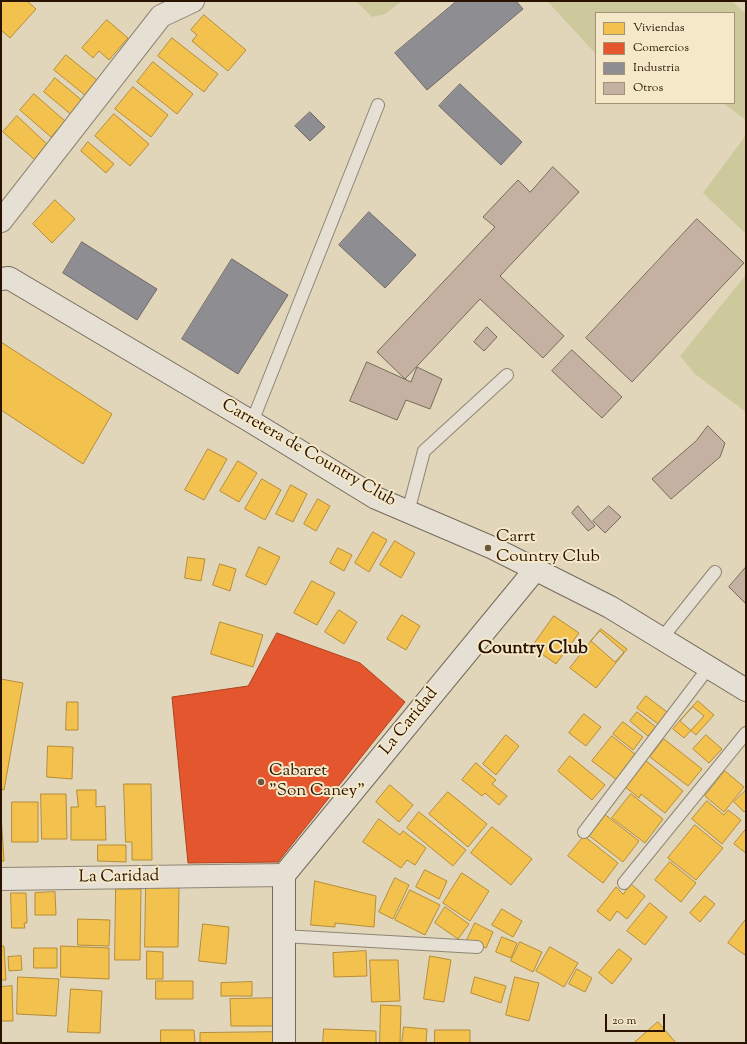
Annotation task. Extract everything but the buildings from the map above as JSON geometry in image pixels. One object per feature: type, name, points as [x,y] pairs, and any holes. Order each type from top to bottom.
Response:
[{"type":"street","points":[[1,221],[161,16],[193,1]]},
{"type":"street","name":"Carretera de Country Club","points":[[1,279],[9,278],[252,422],[376,498],[493,548],[610,607],[746,690]]},
{"type":"street","name":"La Caridad","points":[[1,880],[284,875],[535,570]]},
{"type":"street","points":[[284,875],[284,1043]]},
{"type":"lane","points":[[252,422],[378,105]]},
{"type":"lane","points":[[408,512],[424,451],[507,375]]},
{"type":"lane","points":[[662,638],[715,572]]},
{"type":"lane","points":[[584,832],[709,667]]},
{"type":"lane","points":[[624,884],[746,733]]},
{"type":"lane","points":[[284,936],[477,947]]},
{"type":"shaded area","points":[[356,1],[402,1],[385,14],[372,17]]},
{"type":"shaded area","points":[[547,1],[732,1],[746,14],[746,120],[724,104],[735,104],[735,12],[595,12],[595,53]]},
{"type":"shaded area","points":[[746,135],[746,234],[703,193]]},
{"type":"shaded area","points":[[746,275],[746,412],[695,374],[680,356]]},
{"type":"place","name":"Carrt Country Club","points":[[488,548]]},
{"type":"place","name":"Cabaret \"Son Caney\"","points":[[261,782]]},
{"type":"district","name":"Country Club","points":[[533,650]]}]
